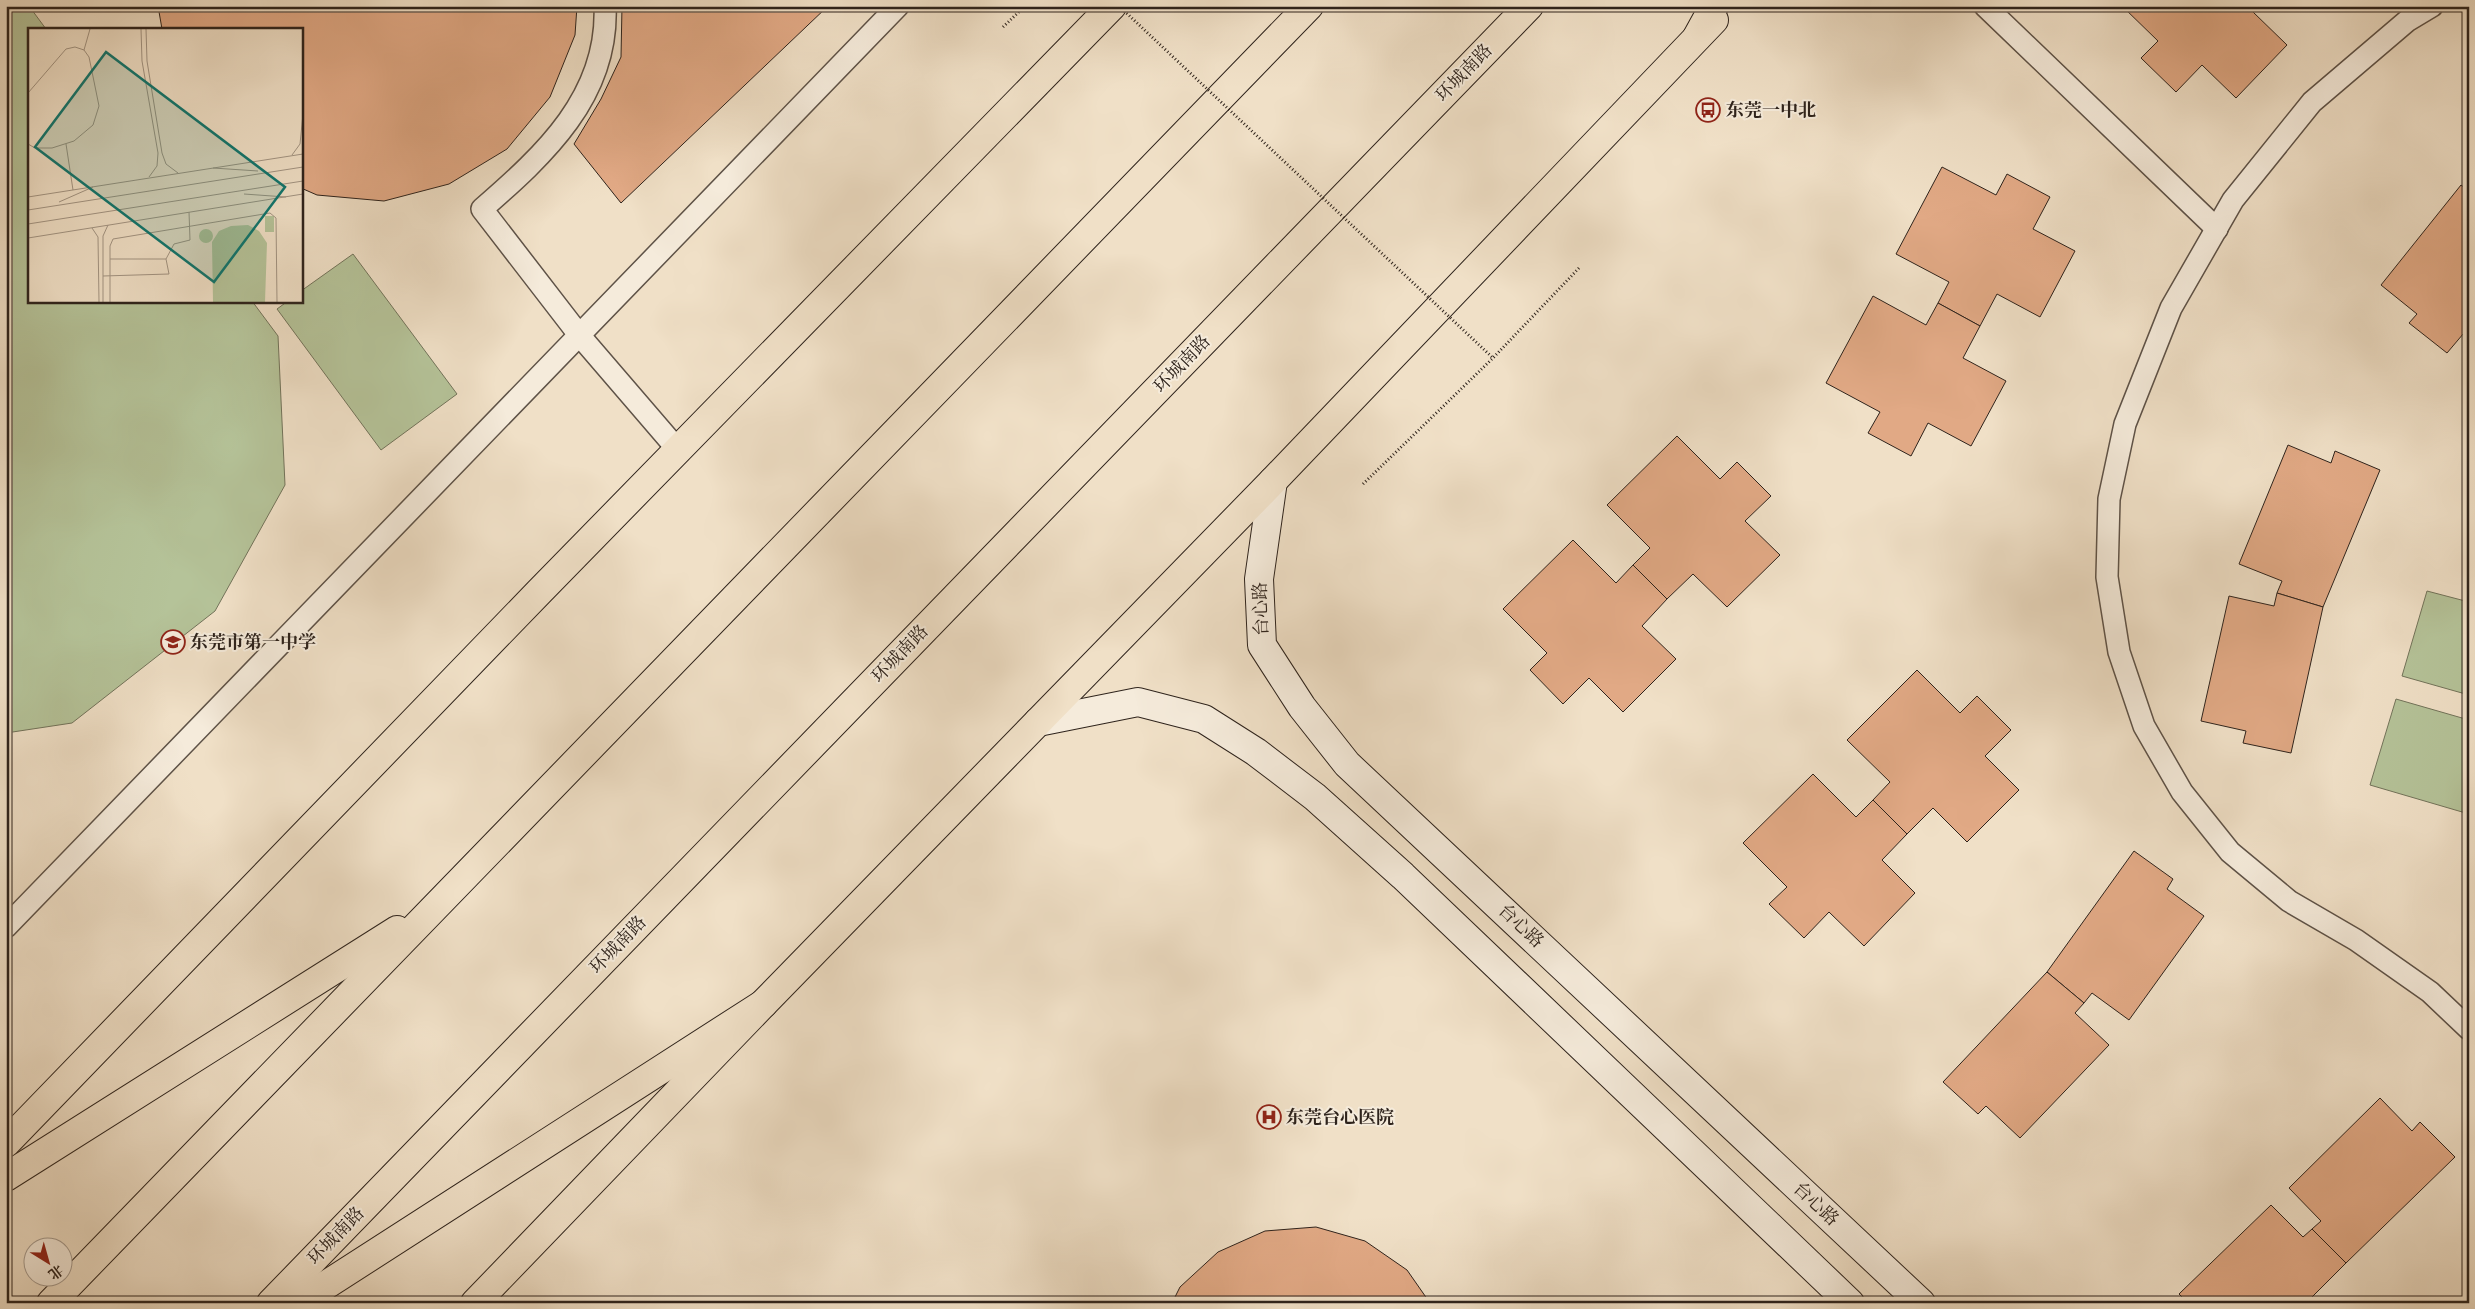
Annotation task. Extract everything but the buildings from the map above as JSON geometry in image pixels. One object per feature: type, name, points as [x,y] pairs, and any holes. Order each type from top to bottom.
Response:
[{"type":"main road","points":[[6,1143],[678,450],[1112,6]]},
{"type":"main road","points":[[51,1303],[1309,6]]},
{"type":"main road","name":"环城南路","points":[[271,1303],[1529,6]]},
{"type":"main road","points":[[1697,37],[1714,6]]},
{"type":"main road","points":[[476,1303],[763,1004],[1273,481],[1727,6]]},
{"type":"main road","name":"台心路","points":[[1273,481],[1258,579],[1262,645],[1302,707],[1347,764],[1921,1303]]},
{"type":"main road","points":[[1038,722],[1138,702],[1204,719],[1256,752],[1315,797],[1403,876],[1850,1303]]},
{"type":"main road","points":[[6,1177],[434,907]]},
{"type":"main road","points":[[298,1303],[763,1004]]},
{"type":"lane","points":[[605,6],[603,40],[596,68],[571,118],[554,141],[525,172],[482,209],[580,336],[678,450]]},
{"type":"lane","points":[[6,927],[898,6]]},
{"type":"lane","points":[[1985,6],[2217,228]]},
{"type":"lane","points":[[2432,6],[2407,21],[2312,102],[2233,200],[2171,308],[2125,424],[2109,499],[2107,577],[2119,652],[2144,726],[2182,792],[2230,852],[2289,902],[2356,940],[2430,992],[2469,1029]]},
{"type":"path","points":[[1003,27],[1025,6]]},
{"type":"path","points":[[1118,6],[1493,358]]},
{"type":"path","points":[[1363,484],[1493,358],[1580,267]]},
{"type":"green space","points":[[6,6],[29,6],[45,28],[28,28],[28,302],[253,302],[278,336],[285,485],[215,611],[72,723],[6,733]]},
{"type":"green space","points":[[353,254],[457,394],[381,450],[277,309],[287,302],[302,302],[302,290]]},
{"type":"green space","points":[[2427,591],[2469,602],[2469,695],[2402,676]]},
{"type":"green space","points":[[2396,699],[2469,720],[2469,814],[2370,785]]},
{"type":"place","name":"东莞一中北","points":[[1708,110]]},
{"type":"place","name":"东莞市第一中学","points":[[173,642]]},
{"type":"place","name":"东莞台心医院","points":[[1269,1117]]}]
